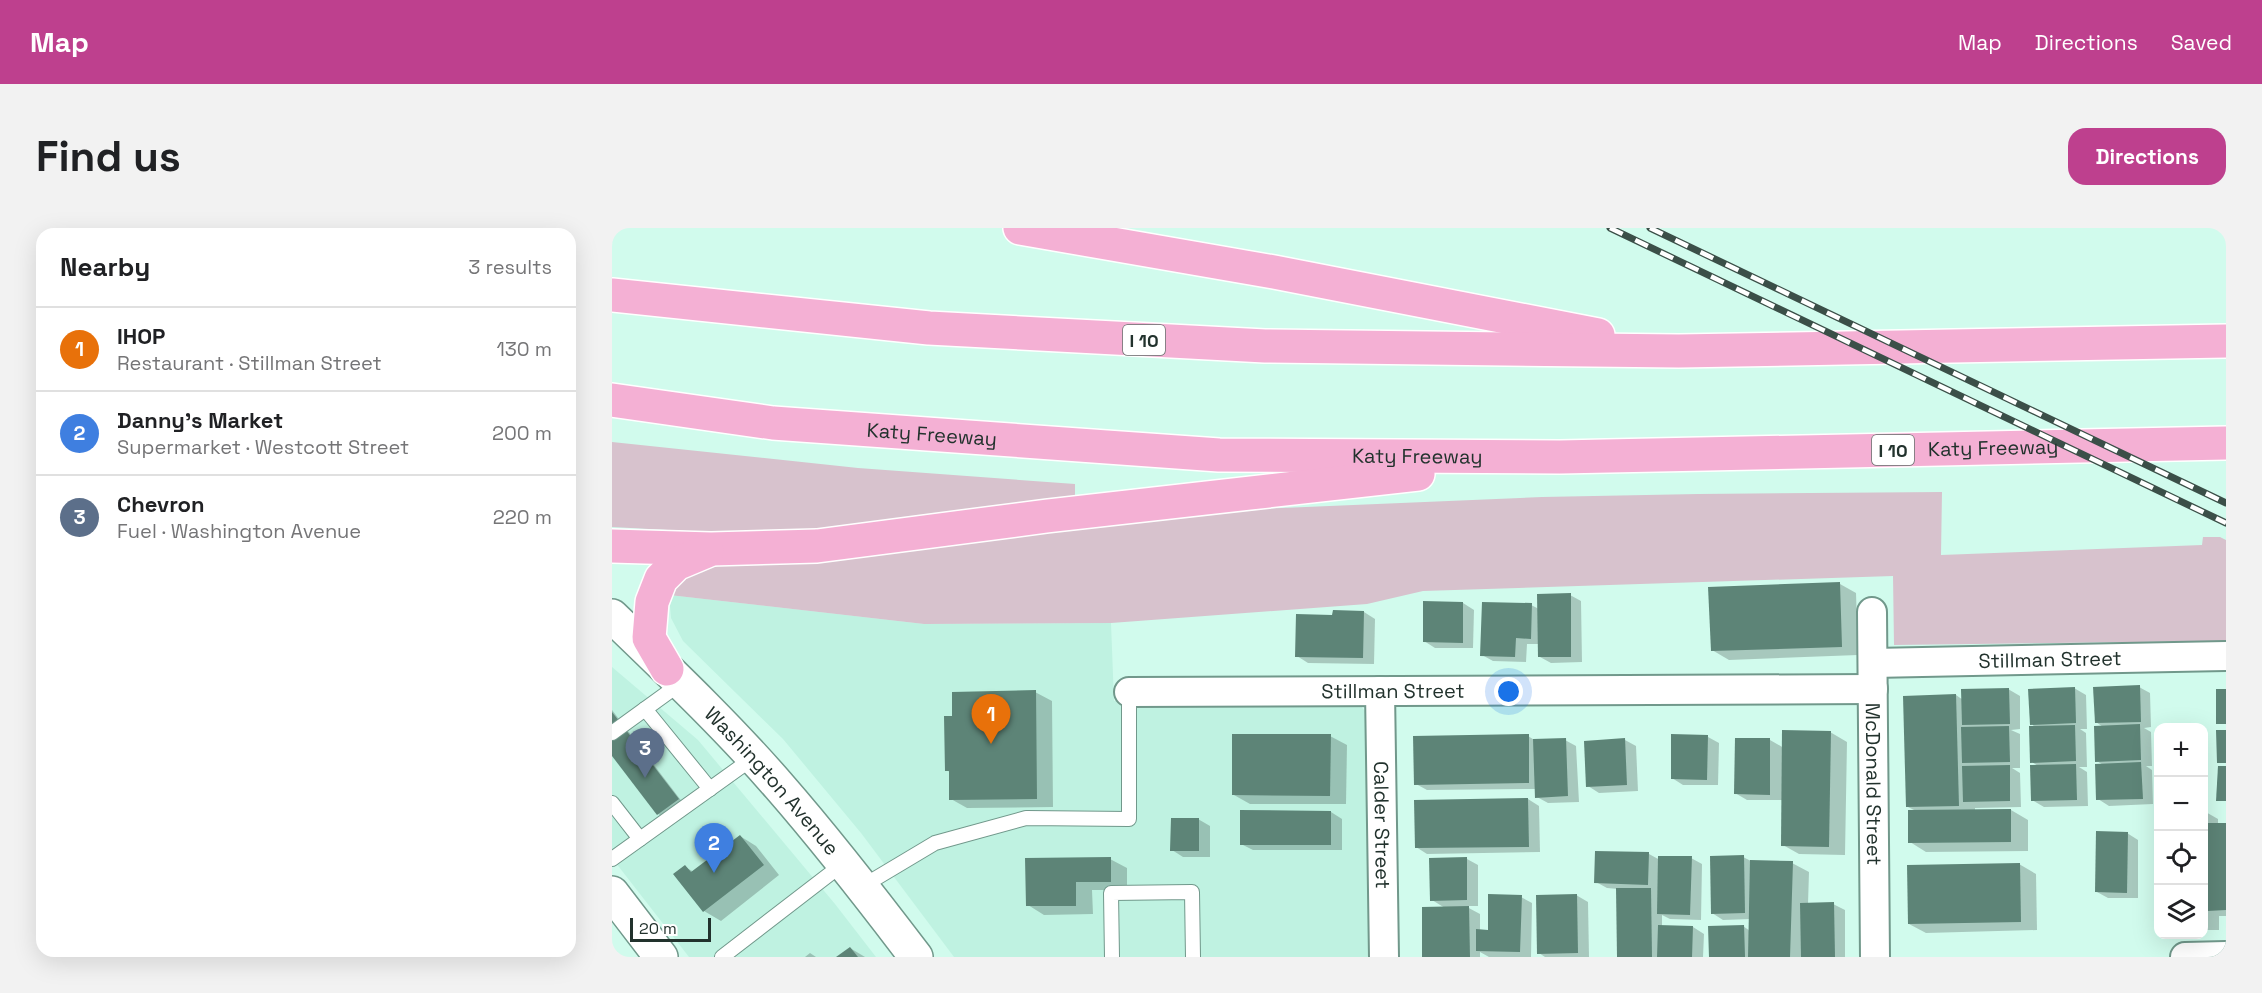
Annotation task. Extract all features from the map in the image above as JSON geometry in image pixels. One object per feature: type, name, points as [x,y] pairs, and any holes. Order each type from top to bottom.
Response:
[{"type":"highway","points":[[1020,228],[1274,272],[1679,351]]},
{"type":"highway","name":"I 10","points":[[612,295],[929,328],[1265,346],[1679,351],[2226,341]]},
{"type":"highway","name":"Katy Freeway","points":[[612,400],[773,423],[1219,456],[1560,457],[2226,443]]},
{"type":"highway","points":[[612,546],[711,549],[817,546],[1047,516],[1560,457]]},
{"type":"highway","points":[[674,676],[649,638],[652,602],[661,579],[676,564],[711,549]]},
{"type":"main road","name":"Washington Avenue","points":[[612,616],[753,758],[853,875],[916,957]]},
{"type":"main road","points":[[612,893],[661,957]]},
{"type":"street","name":"McDonald Street","points":[[1872,612],[1875,957]]},
{"type":"street","name":"Stillman Street","points":[[1129,692],[1380,691],[1873,676],[2226,656]]},
{"type":"street","name":"Calder Street","points":[[1380,691],[1384,957]]},
{"type":"street","points":[[2186,957],[2226,956]]},
{"type":"lane","points":[[612,734],[645,709],[674,676]]},
{"type":"lane","points":[[722,957],[853,875],[935,843],[1026,818],[1129,819],[1129,692]]},
{"type":"lane","points":[[645,709],[710,789]]},
{"type":"lane","points":[[612,859],[753,758]]},
{"type":"lane","points":[[612,803],[640,839]]},
{"type":"lane","points":[[1112,957],[1111,893],[1192,892],[1193,957]]},
{"type":"shaded area","points":[[612,442],[858,468],[1075,484],[1075,504],[827,530],[742,534],[612,527]]},
{"type":"shaded area","points":[[1942,492],[1941,555],[2202,545],[2203,537],[2220,537],[2226,540],[2226,641],[1894,645],[1893,576],[1423,591],[1367,604],[1111,623],[924,624],[669,595],[684,574],[717,564],[1213,511],[1542,497]]},
{"type":"shaded area","points":[[669,595],[924,624],[1111,623],[1114,701],[1349,701],[1359,704],[1370,717],[1372,957],[954,957],[861,833],[783,739],[683,641],[671,618]]},
{"type":"shaded area","points":[[612,667],[698,740],[835,904],[876,957],[689,957],[612,858]]},
{"type":"building","points":[[1840,582],[1842,647],[1711,651],[1708,587]]},
{"type":"building","points":[[1571,593],[1571,657],[1538,657],[1537,594]]},
{"type":"building","points":[[1423,601],[1463,602],[1463,643],[1423,642]]},
{"type":"building","points":[[1482,602],[1532,603],[1531,639],[1516,638],[1515,657],[1480,656]]},
{"type":"building","points":[[1333,610],[1364,611],[1363,658],[1295,657],[1296,614],[1332,615]]},
{"type":"building","points":[[2140,685],[2141,722],[2095,723],[2093,687]]},
{"type":"building","points":[[2075,687],[2076,723],[2030,725],[2028,689]]},
{"type":"building","points":[[2009,688],[2010,724],[1962,725],[1961,689]]},
{"type":"building","points":[[2216,689],[2226,689],[2226,724],[2216,724]]},
{"type":"building","points":[[1036,690],[1037,799],[949,800],[949,771],[945,771],[944,716],[952,716],[952,692]]},
{"type":"building","points":[[1956,694],[1959,806],[1906,807],[1903,696]]},
{"type":"building","points":[[612,712],[679,799],[657,815],[612,756]]},
{"type":"building","points":[[2140,724],[2141,760],[2095,762],[2094,726]]},
{"type":"building","points":[[2075,725],[2076,761],[2030,763],[2029,726]]},
{"type":"building","points":[[2009,726],[2010,762],[1962,763],[1961,727]]},
{"type":"building","points":[[1782,730],[1831,731],[1829,847],[1781,846]]},
{"type":"building","points":[[2216,730],[2226,730],[2226,763],[2217,763]]},
{"type":"building","points":[[1232,734],[1331,734],[1330,796],[1232,795]]},
{"type":"building","points":[[1529,734],[1529,783],[1414,785],[1413,736]]},
{"type":"building","points":[[1671,734],[1708,735],[1707,780],[1671,779]]},
{"type":"building","points":[[1566,738],[1568,796],[1535,798],[1533,739]]},
{"type":"building","points":[[1625,738],[1627,785],[1586,787],[1584,741]]},
{"type":"building","points":[[1735,738],[1770,738],[1770,795],[1734,794]]},
{"type":"building","points":[[2141,762],[2143,799],[2096,800],[2095,764]]},
{"type":"building","points":[[2076,764],[2077,800],[2031,801],[2030,765]]},
{"type":"building","points":[[2010,765],[2010,801],[1963,802],[1962,766]]},
{"type":"building","points":[[2218,766],[2226,766],[2226,801],[2216,801]]},
{"type":"building","points":[[1528,798],[1529,847],[1415,848],[1414,800]]},
{"type":"building","points":[[2011,809],[2011,842],[1908,843],[1908,810]]},
{"type":"building","points":[[1240,810],[1331,811],[1331,845],[1240,845]]},
{"type":"building","points":[[1171,818],[1199,818],[1199,851],[1170,851]]},
{"type":"building","points":[[2208,823],[2226,823],[2226,910],[2208,911]]},
{"type":"building","points":[[2096,831],[2128,832],[2127,893],[2095,892]]},
{"type":"building","points":[[740,835],[764,865],[703,912],[673,874],[685,865],[691,872]]},
{"type":"building","points":[[1595,851],[1649,852],[1648,885],[1594,883]]},
{"type":"building","points":[[1744,855],[1745,913],[1711,914],[1710,856]]},
{"type":"building","points":[[1658,856],[1692,856],[1690,915],[1657,914]]},
{"type":"building","points":[[1111,857],[1111,882],[1076,882],[1076,906],[1026,906],[1025,858]]},
{"type":"building","points":[[1467,857],[1467,900],[1430,901],[1429,858]]},
{"type":"building","points":[[1750,860],[1793,861],[1790,957],[1748,957]]},
{"type":"building","points":[[2020,863],[2021,922],[1908,924],[1907,865]]},
{"type":"building","points":[[1616,888],[1651,888],[1652,957],[1617,957]]},
{"type":"building","points":[[1488,894],[1522,895],[1520,952],[1476,951],[1476,929],[1488,930]]},
{"type":"building","points":[[1577,894],[1578,953],[1537,954],[1536,895]]},
{"type":"building","points":[[1834,902],[1835,957],[1801,957],[1800,903]]},
{"type":"building","points":[[1469,906],[1470,957],[1422,957],[1422,907]]},
{"type":"building","points":[[1658,925],[1693,926],[1692,957],[1657,957]]},
{"type":"building","points":[[1744,925],[1745,957],[1709,957],[1708,926]]},
{"type":"building","points":[[850,947],[858,957],[836,957]]},
{"type":"railway","points":[[1610,228],[2226,523]]},
{"type":"railway","points":[[1650,228],[2226,503]]},
{"type":"place","name":"IHOP","points":[[991,744]]},
{"type":"place","name":"Chevron","points":[[645,778]]},
{"type":"place","name":"Danny's Market","points":[[714,873]]}]
